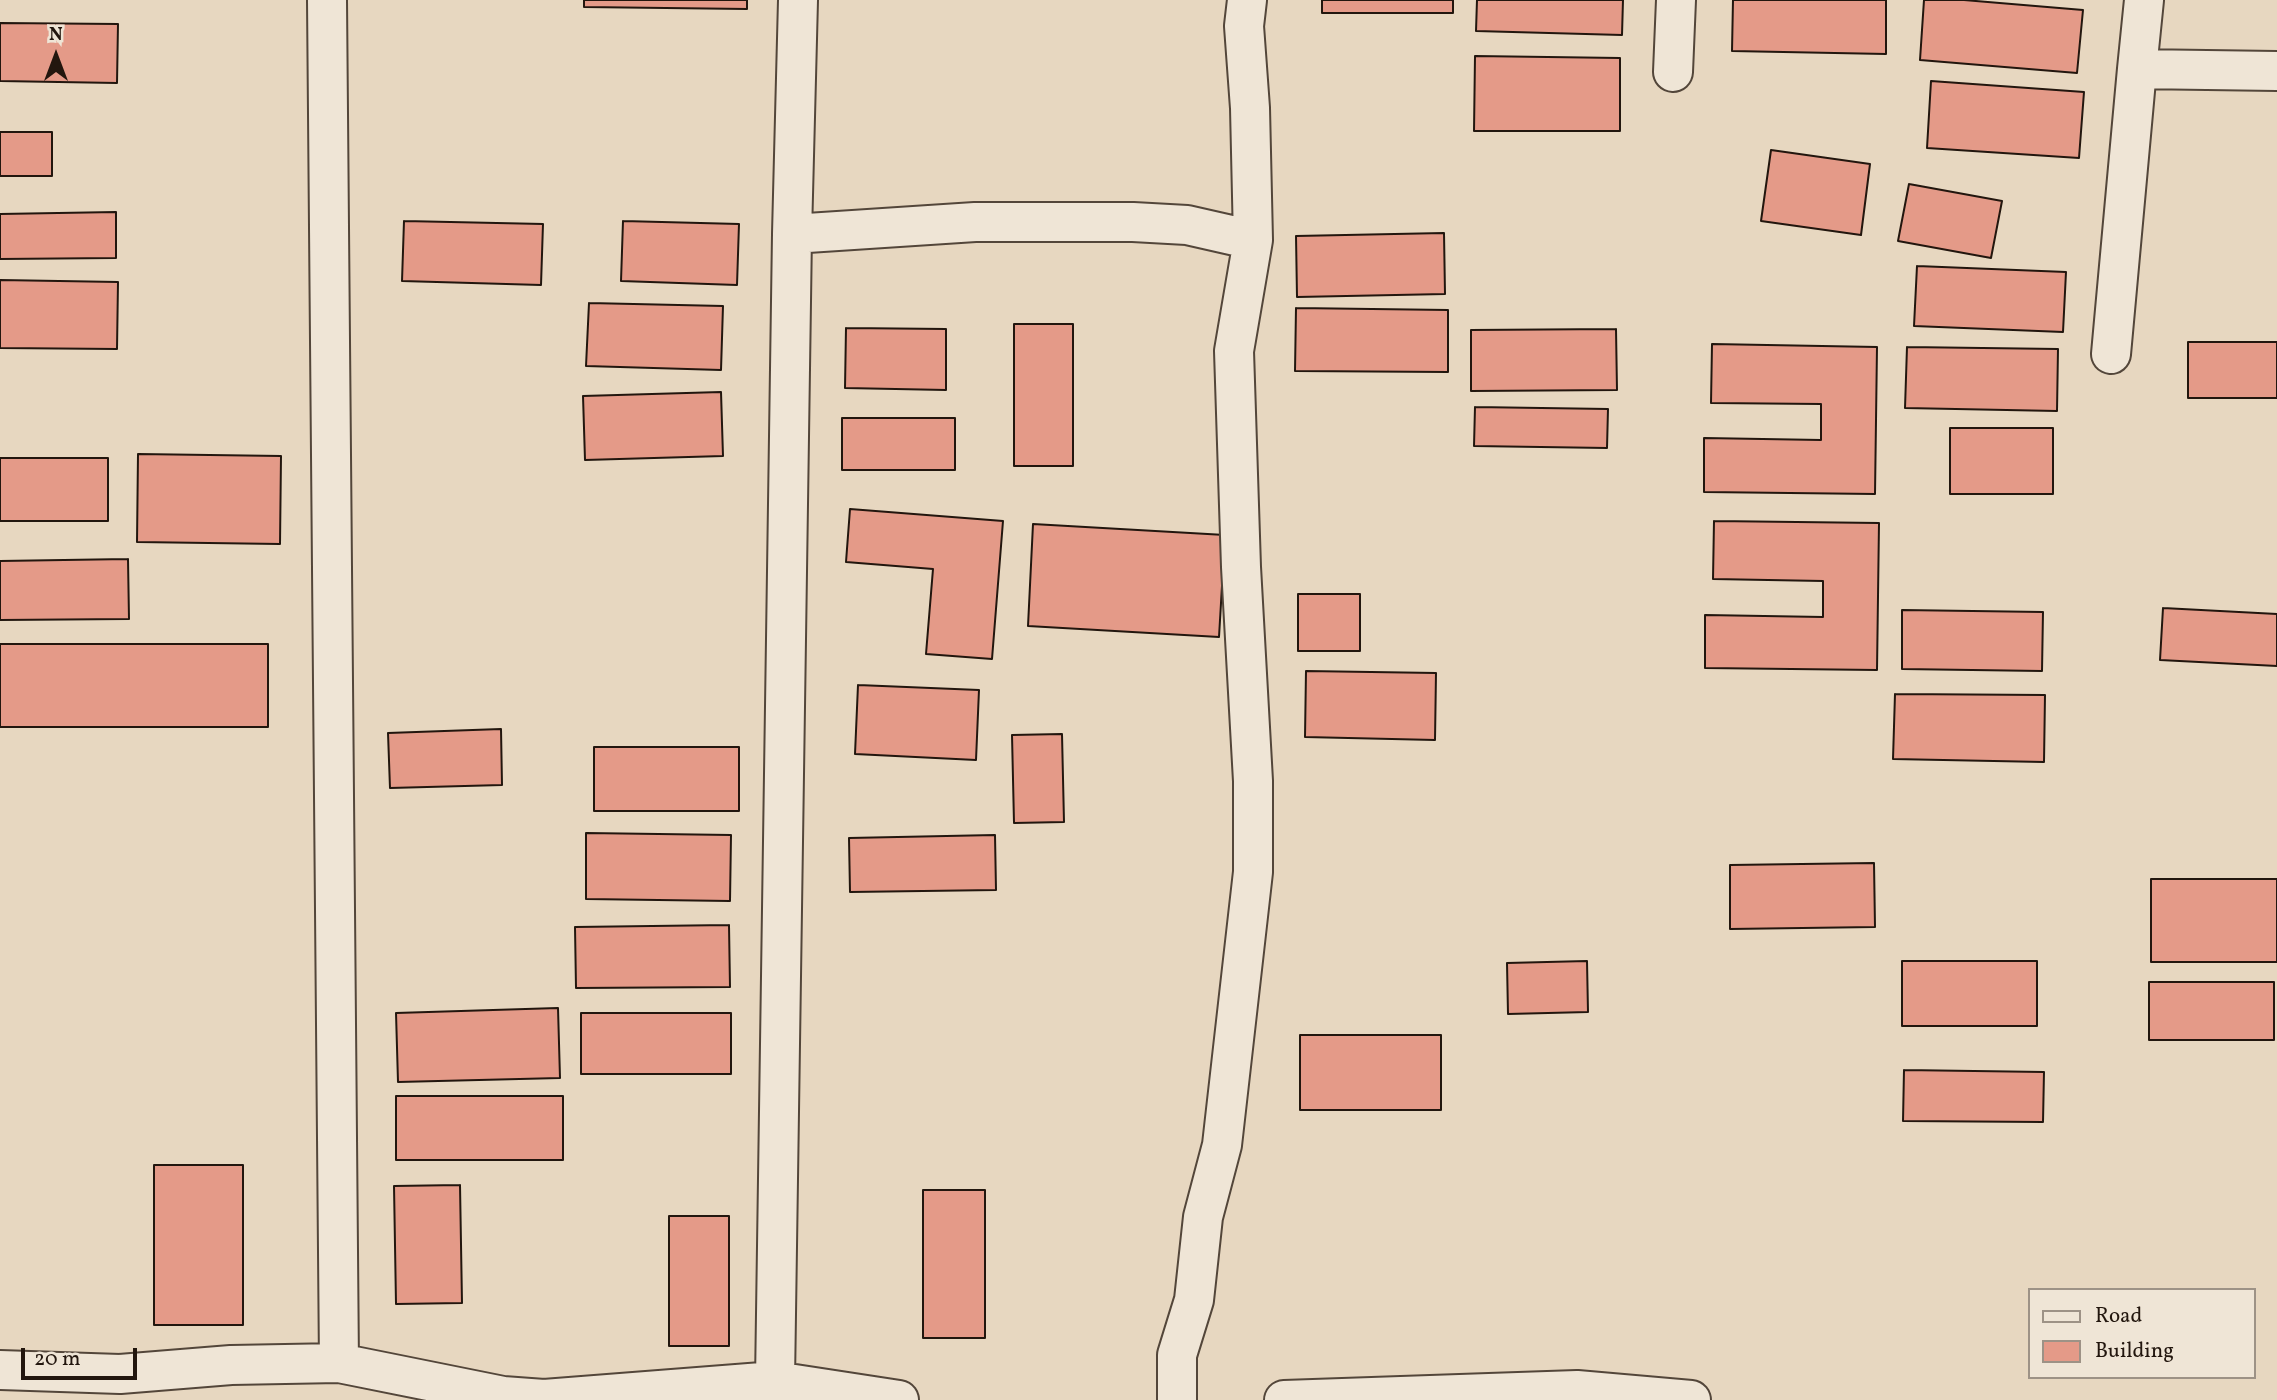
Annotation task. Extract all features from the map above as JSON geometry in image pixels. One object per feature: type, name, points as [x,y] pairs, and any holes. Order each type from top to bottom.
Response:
[{"type":"street","points":[[327,0],[339,1363]]},
{"type":"street","points":[[775,1381],[792,234],[798,0]]},
{"type":"street","points":[[1177,1400],[1177,1355],[1194,1300],[1203,1217],[1222,1145],[1253,872],[1253,781],[1241,567],[1234,351],[1253,240],[1250,108],[1244,26],[1247,0]]},
{"type":"street","points":[[1673,72],[1676,0]]},
{"type":"street","points":[[2111,355],[2144,0]]},
{"type":"street","points":[[2137,69],[2277,71]]},
{"type":"street","points":[[792,234],[975,222],[1133,222],[1187,225],[1253,240]]},
{"type":"street","points":[[0,1370],[119,1387],[231,1365],[339,1363],[503,1396],[544,1399],[775,1381],[899,1400]]},
{"type":"street","points":[[1284,1400],[1577,1390],[1691,1400]]},
{"type":"building","points":[[584,0],[747,0],[747,9],[584,7]]},
{"type":"building","points":[[1322,0],[1453,0],[1453,13],[1322,13]]},
{"type":"building","points":[[1477,0],[1623,0],[1622,35],[1476,31]]},
{"type":"building","points":[[1733,0],[1886,0],[1886,54],[1732,51]]},
{"type":"building","points":[[1924,0],[1964,0],[2083,10],[2077,73],[1920,60]]},
{"type":"building","points":[[0,23],[118,24],[117,83],[0,81]]},
{"type":"building","points":[[1475,56],[1620,58],[1620,131],[1474,131]]},
{"type":"building","points":[[1931,81],[2084,92],[2079,158],[1927,148]]},
{"type":"building","points":[[0,132],[52,132],[52,176],[0,176]]},
{"type":"building","points":[[1771,150],[1870,164],[1861,235],[1761,221]]},
{"type":"building","points":[[1909,184],[2002,201],[1991,258],[1898,241]]},
{"type":"building","points":[[116,212],[116,258],[0,259],[0,214]]},
{"type":"building","points":[[404,221],[543,224],[541,285],[402,281]]},
{"type":"building","points":[[623,221],[739,224],[737,285],[621,281]]},
{"type":"building","points":[[1444,233],[1445,294],[1297,297],[1296,236]]},
{"type":"building","points":[[1917,266],[2066,272],[2063,332],[1914,326]]},
{"type":"building","points":[[0,280],[118,282],[117,349],[0,348]]},
{"type":"building","points":[[589,303],[723,306],[721,370],[586,366]]},
{"type":"building","points":[[1296,308],[1448,310],[1448,372],[1295,371]]},
{"type":"building","points":[[1014,324],[1073,324],[1073,466],[1014,466]]},
{"type":"building","points":[[846,328],[946,329],[946,390],[845,388]]},
{"type":"building","points":[[1616,329],[1617,390],[1471,391],[1471,330]]},
{"type":"building","points":[[2188,342],[2277,342],[2277,398],[2188,398]]},
{"type":"building","points":[[1712,344],[1877,347],[1875,494],[1704,492],[1704,438],[1821,440],[1821,404],[1711,403]]},
{"type":"building","points":[[1907,347],[2058,349],[2057,411],[1905,408]]},
{"type":"building","points":[[721,392],[723,456],[585,460],[583,396]]},
{"type":"building","points":[[1475,407],[1608,409],[1607,448],[1474,446]]},
{"type":"building","points":[[842,418],[955,418],[955,470],[842,470]]},
{"type":"building","points":[[1950,428],[2053,428],[2053,494],[1950,494]]},
{"type":"building","points":[[138,454],[281,456],[280,544],[137,542]]},
{"type":"building","points":[[0,458],[108,458],[108,521],[0,521]]},
{"type":"building","points":[[850,509],[1003,521],[992,659],[926,654],[933,569],[846,562]]},
{"type":"building","points":[[1714,521],[1879,523],[1877,670],[1705,668],[1705,615],[1823,617],[1823,581],[1713,579]]},
{"type":"building","points":[[1033,524],[1225,535],[1219,637],[1028,626]]},
{"type":"building","points":[[128,559],[129,619],[0,620],[0,561]]},
{"type":"building","points":[[1298,594],[1360,594],[1360,651],[1298,651]]},
{"type":"building","points":[[2163,608],[2277,614],[2277,666],[2160,660]]},
{"type":"building","points":[[1902,610],[2043,612],[2042,671],[1902,669]]},
{"type":"building","points":[[0,644],[268,644],[268,727],[0,727]]},
{"type":"building","points":[[1306,671],[1436,673],[1435,740],[1305,737]]},
{"type":"building","points":[[858,685],[979,690],[976,760],[855,754]]},
{"type":"building","points":[[1895,694],[2045,695],[2044,762],[1893,759]]},
{"type":"building","points":[[501,729],[502,785],[390,788],[388,733]]},
{"type":"building","points":[[1062,734],[1064,822],[1014,823],[1012,735]]},
{"type":"building","points":[[594,747],[739,747],[739,811],[594,811]]},
{"type":"building","points":[[586,833],[731,835],[730,901],[586,899]]},
{"type":"building","points":[[995,835],[996,890],[850,892],[849,838]]},
{"type":"building","points":[[1874,863],[1875,927],[1730,929],[1730,865]]},
{"type":"building","points":[[2151,879],[2277,879],[2277,962],[2151,962]]},
{"type":"building","points":[[729,925],[730,987],[576,988],[575,927]]},
{"type":"building","points":[[1587,961],[1588,1012],[1508,1014],[1507,963]]},
{"type":"building","points":[[1902,961],[2037,961],[2037,1026],[1902,1026]]},
{"type":"building","points":[[2149,982],[2274,982],[2274,1040],[2149,1040]]},
{"type":"building","points":[[558,1008],[560,1078],[398,1082],[396,1013]]},
{"type":"building","points":[[581,1013],[731,1013],[731,1074],[581,1074]]},
{"type":"building","points":[[1300,1035],[1441,1035],[1441,1110],[1300,1110]]},
{"type":"building","points":[[1904,1070],[2044,1072],[2043,1122],[1903,1121]]},
{"type":"building","points":[[396,1096],[563,1096],[563,1160],[396,1160]]},
{"type":"building","points":[[154,1165],[243,1165],[243,1325],[154,1325]]},
{"type":"building","points":[[460,1185],[462,1303],[396,1304],[394,1186]]},
{"type":"building","points":[[923,1190],[985,1190],[985,1338],[923,1338]]},
{"type":"building","points":[[669,1216],[729,1216],[729,1346],[669,1346]]}]
